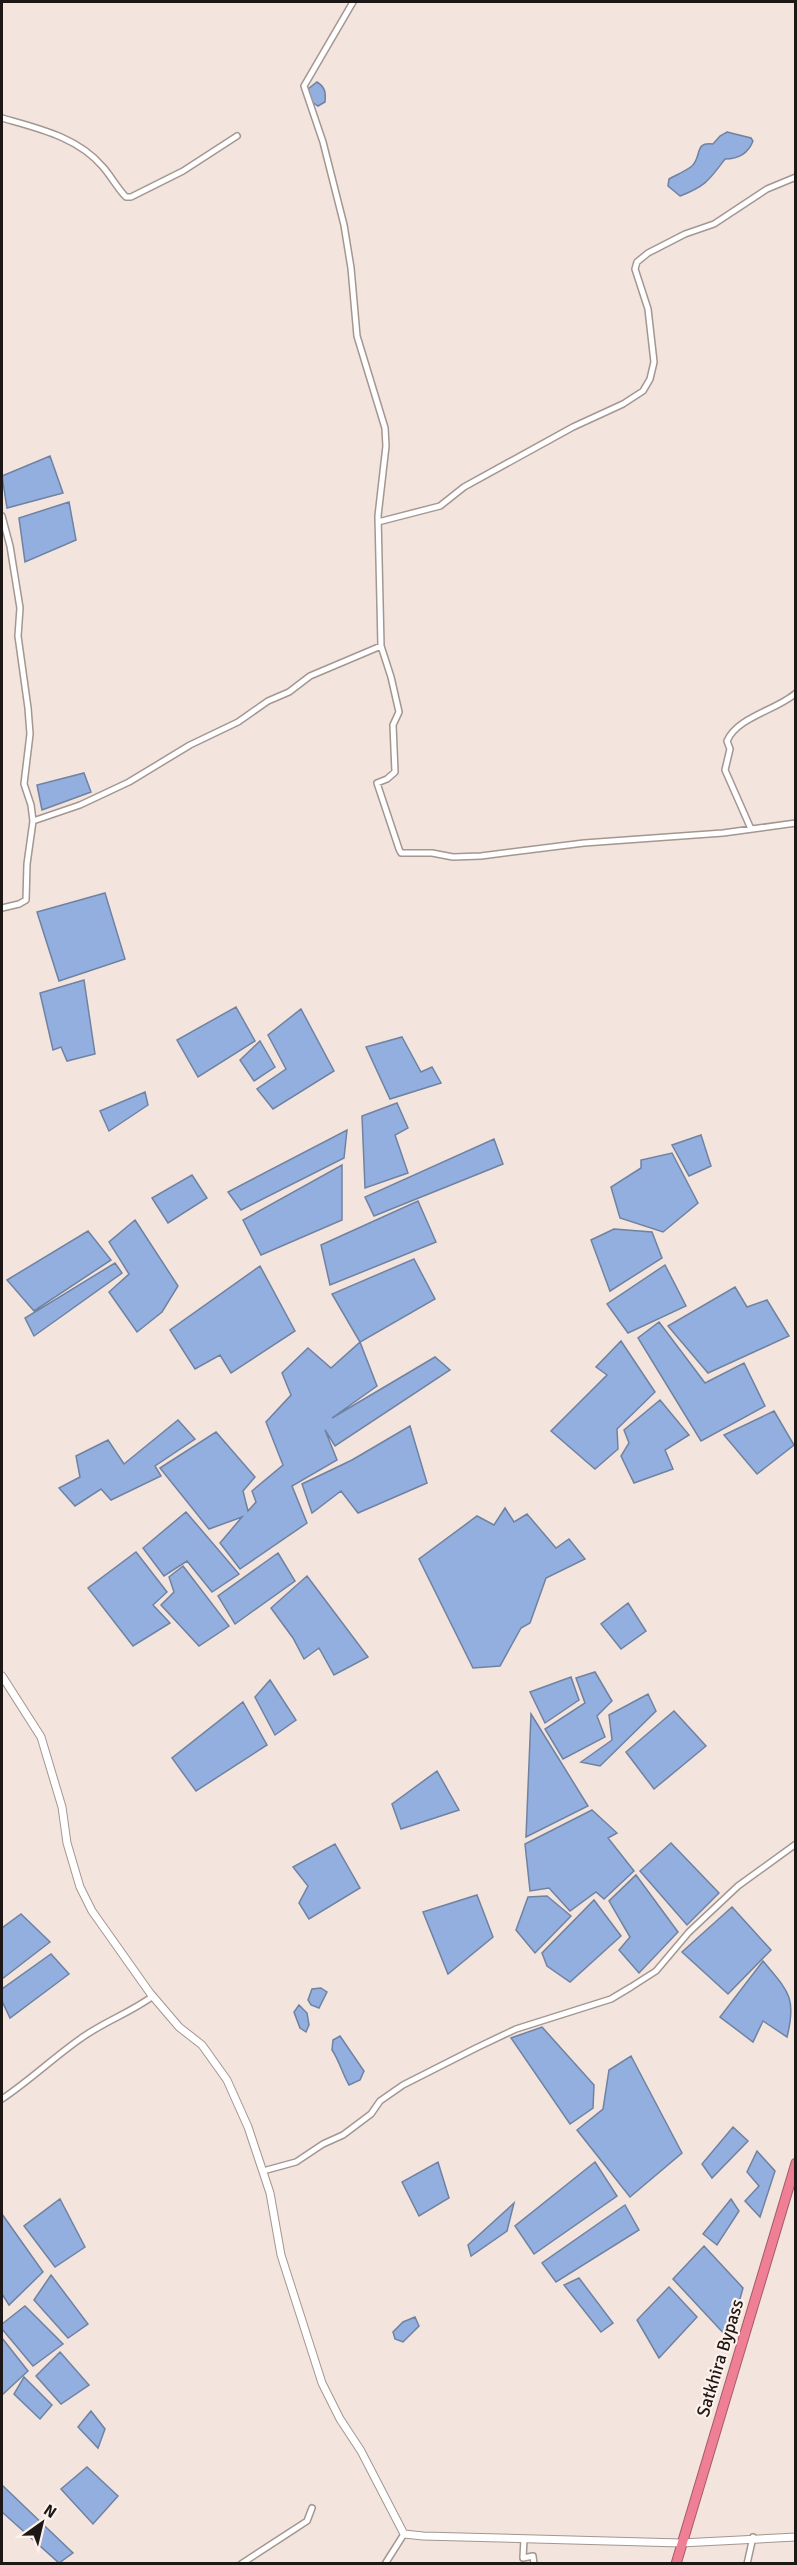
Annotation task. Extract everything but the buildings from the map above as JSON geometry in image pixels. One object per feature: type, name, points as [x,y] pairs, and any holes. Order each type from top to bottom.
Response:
[{"type":"highway","name":"Satkhira Bypass","points":[[676,2564],[795,2163]]},
{"type":"street","points":[[353,2],[304,86],[323,142],[344,225],[357,336],[385,428],[386,446],[378,522],[381,646],[399,712],[393,725],[395,772],[387,779],[377,783],[387,820],[401,853],[481,856],[584,843],[653,839],[795,823]]},
{"type":"street","points":[[2,118],[38,127],[69,141],[103,167],[126,197],[131,197],[164,182],[237,136]]},
{"type":"street","points":[[378,522],[440,506],[464,487],[573,427],[623,404],[643,391],[650,379],[654,362],[648,309],[635,269],[637,262],[648,253],[686,234],[714,224],[767,189],[795,177]]},
{"type":"street","points":[[2,516],[10,546],[20,608],[18,636],[30,734],[24,784],[31,805],[33,821],[27,864],[26,900],[2,908]]},
{"type":"street","points":[[33,821],[80,805],[129,782],[190,745],[238,722],[268,700],[289,692],[310,676],[381,646]]},
{"type":"street","points":[[751,829],[725,770],[730,749],[727,741],[730,732],[795,693]]},
{"type":"street","points":[[2,1676],[41,1737],[62,1808],[67,1843],[80,1887],[92,1911],[153,1996],[179,2027],[202,2045],[227,2080],[248,2127],[270,2193],[281,2255],[322,2383],[340,2419],[361,2451],[404,2534]]},
{"type":"street","points":[[263,2171],[296,2162],[323,2144],[343,2135],[371,2114],[380,2101],[403,2085],[476,2048],[516,2029],[611,1999],[631,1987],[656,1971],[689,1932],[738,1886],[795,1844]]},
{"type":"street","points":[[2,2099],[81,2039],[113,2018],[138,2008],[153,1996]]},
{"type":"street","points":[[241,2564],[307,2521],[312,2508]]},
{"type":"street","points":[[404,2534],[681,2543],[753,2537],[795,2537]]},
{"type":"street","points":[[386,2564],[404,2534]]},
{"type":"street","points":[[747,2564],[753,2537]]},
{"type":"street","points":[[524,2539],[523,2558],[533,2556],[534,2564]]},
{"type":"water","points":[[317,82],[322,86],[325,95],[325,102],[318,106],[312,102],[308,89]]},
{"type":"water","points":[[727,132],[751,138],[753,141],[751,146],[739,157],[725,159],[706,182],[696,189],[680,196],[668,186],[669,179],[692,166],[703,145],[713,144]]},
{"type":"water","points":[[50,456],[63,493],[7,508],[2,476]]},
{"type":"water","points":[[69,502],[76,540],[25,562],[19,518]]},
{"type":"water","points":[[84,773],[91,792],[42,810],[37,785]]},
{"type":"water","points":[[105,893],[125,959],[59,981],[37,912]]},
{"type":"water","points":[[84,980],[95,1054],[67,1061],[61,1047],[53,1050],[40,993]]},
{"type":"water","points":[[236,1007],[255,1041],[198,1077],[177,1040]]},
{"type":"water","points":[[301,1009],[334,1071],[273,1109],[257,1089],[286,1069],[268,1035]]},
{"type":"water","points":[[402,1037],[421,1072],[432,1067],[441,1083],[390,1099],[366,1047]]},
{"type":"water","points":[[260,1041],[275,1067],[254,1081],[240,1060]]},
{"type":"water","points":[[145,1092],[148,1105],[109,1131],[100,1111]]},
{"type":"water","points":[[397,1103],[408,1128],[395,1135],[408,1173],[365,1188],[362,1116]]},
{"type":"water","points":[[347,1130],[344,1158],[241,1210],[228,1192]]},
{"type":"water","points":[[701,1135],[711,1166],[689,1176],[672,1145]]},
{"type":"water","points":[[494,1139],[503,1164],[374,1216],[365,1197]]},
{"type":"water","points":[[672,1153],[698,1203],[663,1232],[620,1218],[611,1187],[641,1168],[641,1160]]},
{"type":"water","points":[[342,1165],[342,1220],[261,1255],[243,1220]]},
{"type":"water","points":[[192,1175],[207,1198],[168,1223],[152,1198]]},
{"type":"water","points":[[418,1201],[436,1242],[330,1285],[321,1245]]},
{"type":"water","points":[[135,1220],[178,1286],[162,1312],[137,1332],[109,1292],[129,1274],[109,1242]]},
{"type":"water","points":[[614,1229],[652,1232],[662,1258],[610,1291],[591,1240]]},
{"type":"water","points":[[88,1231],[111,1260],[34,1311],[7,1280]]},
{"type":"water","points":[[414,1259],[435,1299],[360,1342],[332,1294]]},
{"type":"water","points":[[115,1263],[122,1273],[34,1336],[25,1318]]},
{"type":"water","points":[[665,1265],[686,1306],[628,1333],[607,1304]]},
{"type":"water","points":[[260,1266],[295,1331],[231,1373],[220,1355],[195,1369],[170,1330]]},
{"type":"water","points":[[735,1287],[747,1307],[767,1300],[789,1336],[708,1373],[668,1326]]},
{"type":"water","points":[[659,1322],[705,1383],[744,1363],[765,1406],[701,1441],[638,1338]]},
{"type":"water","points":[[621,1341],[655,1392],[617,1429],[618,1449],[595,1469],[551,1431],[607,1375],[596,1367]]},
{"type":"water","points":[[360,1342],[377,1386],[332,1418],[435,1357],[450,1370],[335,1446],[325,1430],[337,1460],[292,1486],[307,1523],[240,1569],[220,1543],[242,1517],[209,1529],[160,1468],[216,1432],[255,1477],[243,1491],[248,1511],[256,1502],[252,1491],[283,1465],[266,1422],[291,1395],[282,1373],[308,1348],[331,1368]]},
{"type":"water","points":[[660,1400],[689,1435],[665,1450],[673,1469],[634,1483],[621,1456],[629,1443],[624,1430]]},
{"type":"water","points":[[774,1411],[794,1445],[757,1474],[724,1435]]},
{"type":"water","points":[[178,1420],[195,1439],[155,1466],[161,1476],[111,1500],[101,1489],[75,1506],[59,1488],[80,1477],[76,1456],[108,1440],[124,1464]]},
{"type":"water","points":[[410,1426],[427,1483],[358,1513],[341,1491],[312,1513],[302,1484],[352,1460]]},
{"type":"water","points":[[505,1508],[514,1522],[527,1514],[556,1548],[569,1539],[585,1559],[546,1578],[530,1623],[521,1628],[500,1666],[473,1668],[419,1559],[477,1516],[494,1525]]},
{"type":"water","points":[[186,1512],[239,1574],[212,1592],[187,1561],[164,1576],[143,1548]]},
{"type":"water","points":[[136,1552],[167,1592],[153,1605],[170,1623],[133,1646],[88,1588]]},
{"type":"water","points":[[278,1553],[295,1581],[235,1624],[218,1596]]},
{"type":"water","points":[[183,1566],[229,1626],[199,1646],[161,1605],[174,1592],[169,1577]]},
{"type":"water","points":[[307,1576],[368,1657],[334,1675],[319,1648],[304,1659],[293,1638],[271,1608]]},
{"type":"water","points":[[628,1603],[646,1631],[621,1649],[601,1624]]},
{"type":"water","points":[[595,1672],[612,1701],[597,1716],[605,1737],[563,1759],[545,1729],[585,1703],[576,1678]]},
{"type":"water","points":[[571,1677],[579,1700],[545,1723],[530,1692]]},
{"type":"water","points":[[270,1680],[296,1720],[275,1735],[255,1697]]},
{"type":"water","points":[[648,1694],[656,1711],[600,1766],[581,1762],[612,1740],[609,1715]]},
{"type":"water","points":[[243,1702],[267,1745],[196,1791],[172,1758]]},
{"type":"water","points":[[674,1711],[706,1746],[654,1789],[626,1752]]},
{"type":"water","points":[[531,1714],[588,1806],[526,1837]]},
{"type":"water","points":[[437,1771],[459,1810],[401,1829],[392,1804]]},
{"type":"water","points":[[592,1810],[617,1833],[608,1838],[634,1871],[604,1899],[596,1892],[570,1911],[549,1888],[530,1891],[525,1844]]},
{"type":"water","points":[[671,1843],[719,1893],[687,1925],[640,1871]]},
{"type":"water","points":[[335,1844],[360,1888],[309,1919],[299,1903],[308,1886],[293,1867]]},
{"type":"water","points":[[636,1875],[678,1932],[639,1973],[619,1950],[630,1937],[609,1901]]},
{"type":"water","points":[[477,1895],[493,1937],[448,1974],[423,1912]]},
{"type":"water","points":[[547,1896],[571,1916],[535,1953],[516,1930],[528,1897]]},
{"type":"water","points":[[594,1900],[621,1936],[570,1982],[547,1966],[542,1953]]},
{"type":"water","points":[[732,1907],[771,1950],[728,1994],[682,1952]]},
{"type":"water","points":[[21,1914],[50,1942],[2,1979],[2,1928]]},
{"type":"water","points":[[51,1954],[69,1974],[10,2018],[2,2001],[2,1989]]},
{"type":"water","points":[[763,1961],[788,1995],[790,2023],[787,2037],[763,2021],[753,2042],[720,2017]]},
{"type":"water","points":[[321,1988],[327,1992],[319,2008],[311,2005],[308,2000],[312,1989]]},
{"type":"water","points":[[299,2005],[307,2013],[309,2025],[306,2032],[300,2028],[294,2012]]},
{"type":"water","points":[[542,2027],[594,2085],[593,2108],[570,2124],[511,2038]]},
{"type":"water","points":[[340,2036],[364,2071],[360,2080],[349,2085],[332,2050],[333,2040]]},
{"type":"water","points":[[631,2056],[682,2153],[630,2197],[577,2130],[603,2109],[609,2070]]},
{"type":"water","points":[[733,2127],[748,2141],[712,2178],[702,2164]]},
{"type":"water","points":[[757,2151],[775,2171],[760,2217],[745,2201],[759,2186],[747,2172]]},
{"type":"water","points":[[438,2162],[449,2198],[419,2216],[402,2182]]},
{"type":"water","points":[[595,2162],[617,2196],[534,2254],[515,2226]]},
{"type":"water","points":[[60,2199],[85,2247],[55,2267],[24,2226]]},
{"type":"water","points":[[731,2199],[739,2211],[717,2245],[703,2234]]},
{"type":"water","points":[[514,2203],[507,2231],[471,2256],[468,2245]]},
{"type":"water","points":[[625,2205],[639,2230],[556,2282],[542,2263]]},
{"type":"water","points":[[2,2214],[43,2272],[9,2305],[2,2294]]},
{"type":"water","points":[[704,2246],[743,2288],[729,2339],[673,2279]]},
{"type":"water","points":[[51,2275],[88,2324],[68,2338],[34,2300]]},
{"type":"water","points":[[579,2278],[613,2323],[601,2332],[564,2285]]},
{"type":"water","points":[[669,2287],[697,2317],[659,2358],[637,2320]]},
{"type":"water","points":[[25,2306],[63,2344],[33,2366],[2,2329],[2,2324]]},
{"type":"water","points":[[415,2317],[419,2326],[403,2342],[395,2339],[393,2332],[403,2322]]},
{"type":"water","points":[[2,2338],[28,2371],[2,2395]]},
{"type":"water","points":[[60,2352],[89,2385],[61,2404],[36,2376]]},
{"type":"water","points":[[24,2377],[52,2405],[40,2419],[14,2394]]},
{"type":"water","points":[[91,2411],[105,2429],[98,2448],[78,2427]]},
{"type":"water","points":[[87,2467],[118,2496],[93,2524],[61,2489]]},
{"type":"water","points":[[2,2485],[73,2553],[59,2563],[2,2512]]}]
